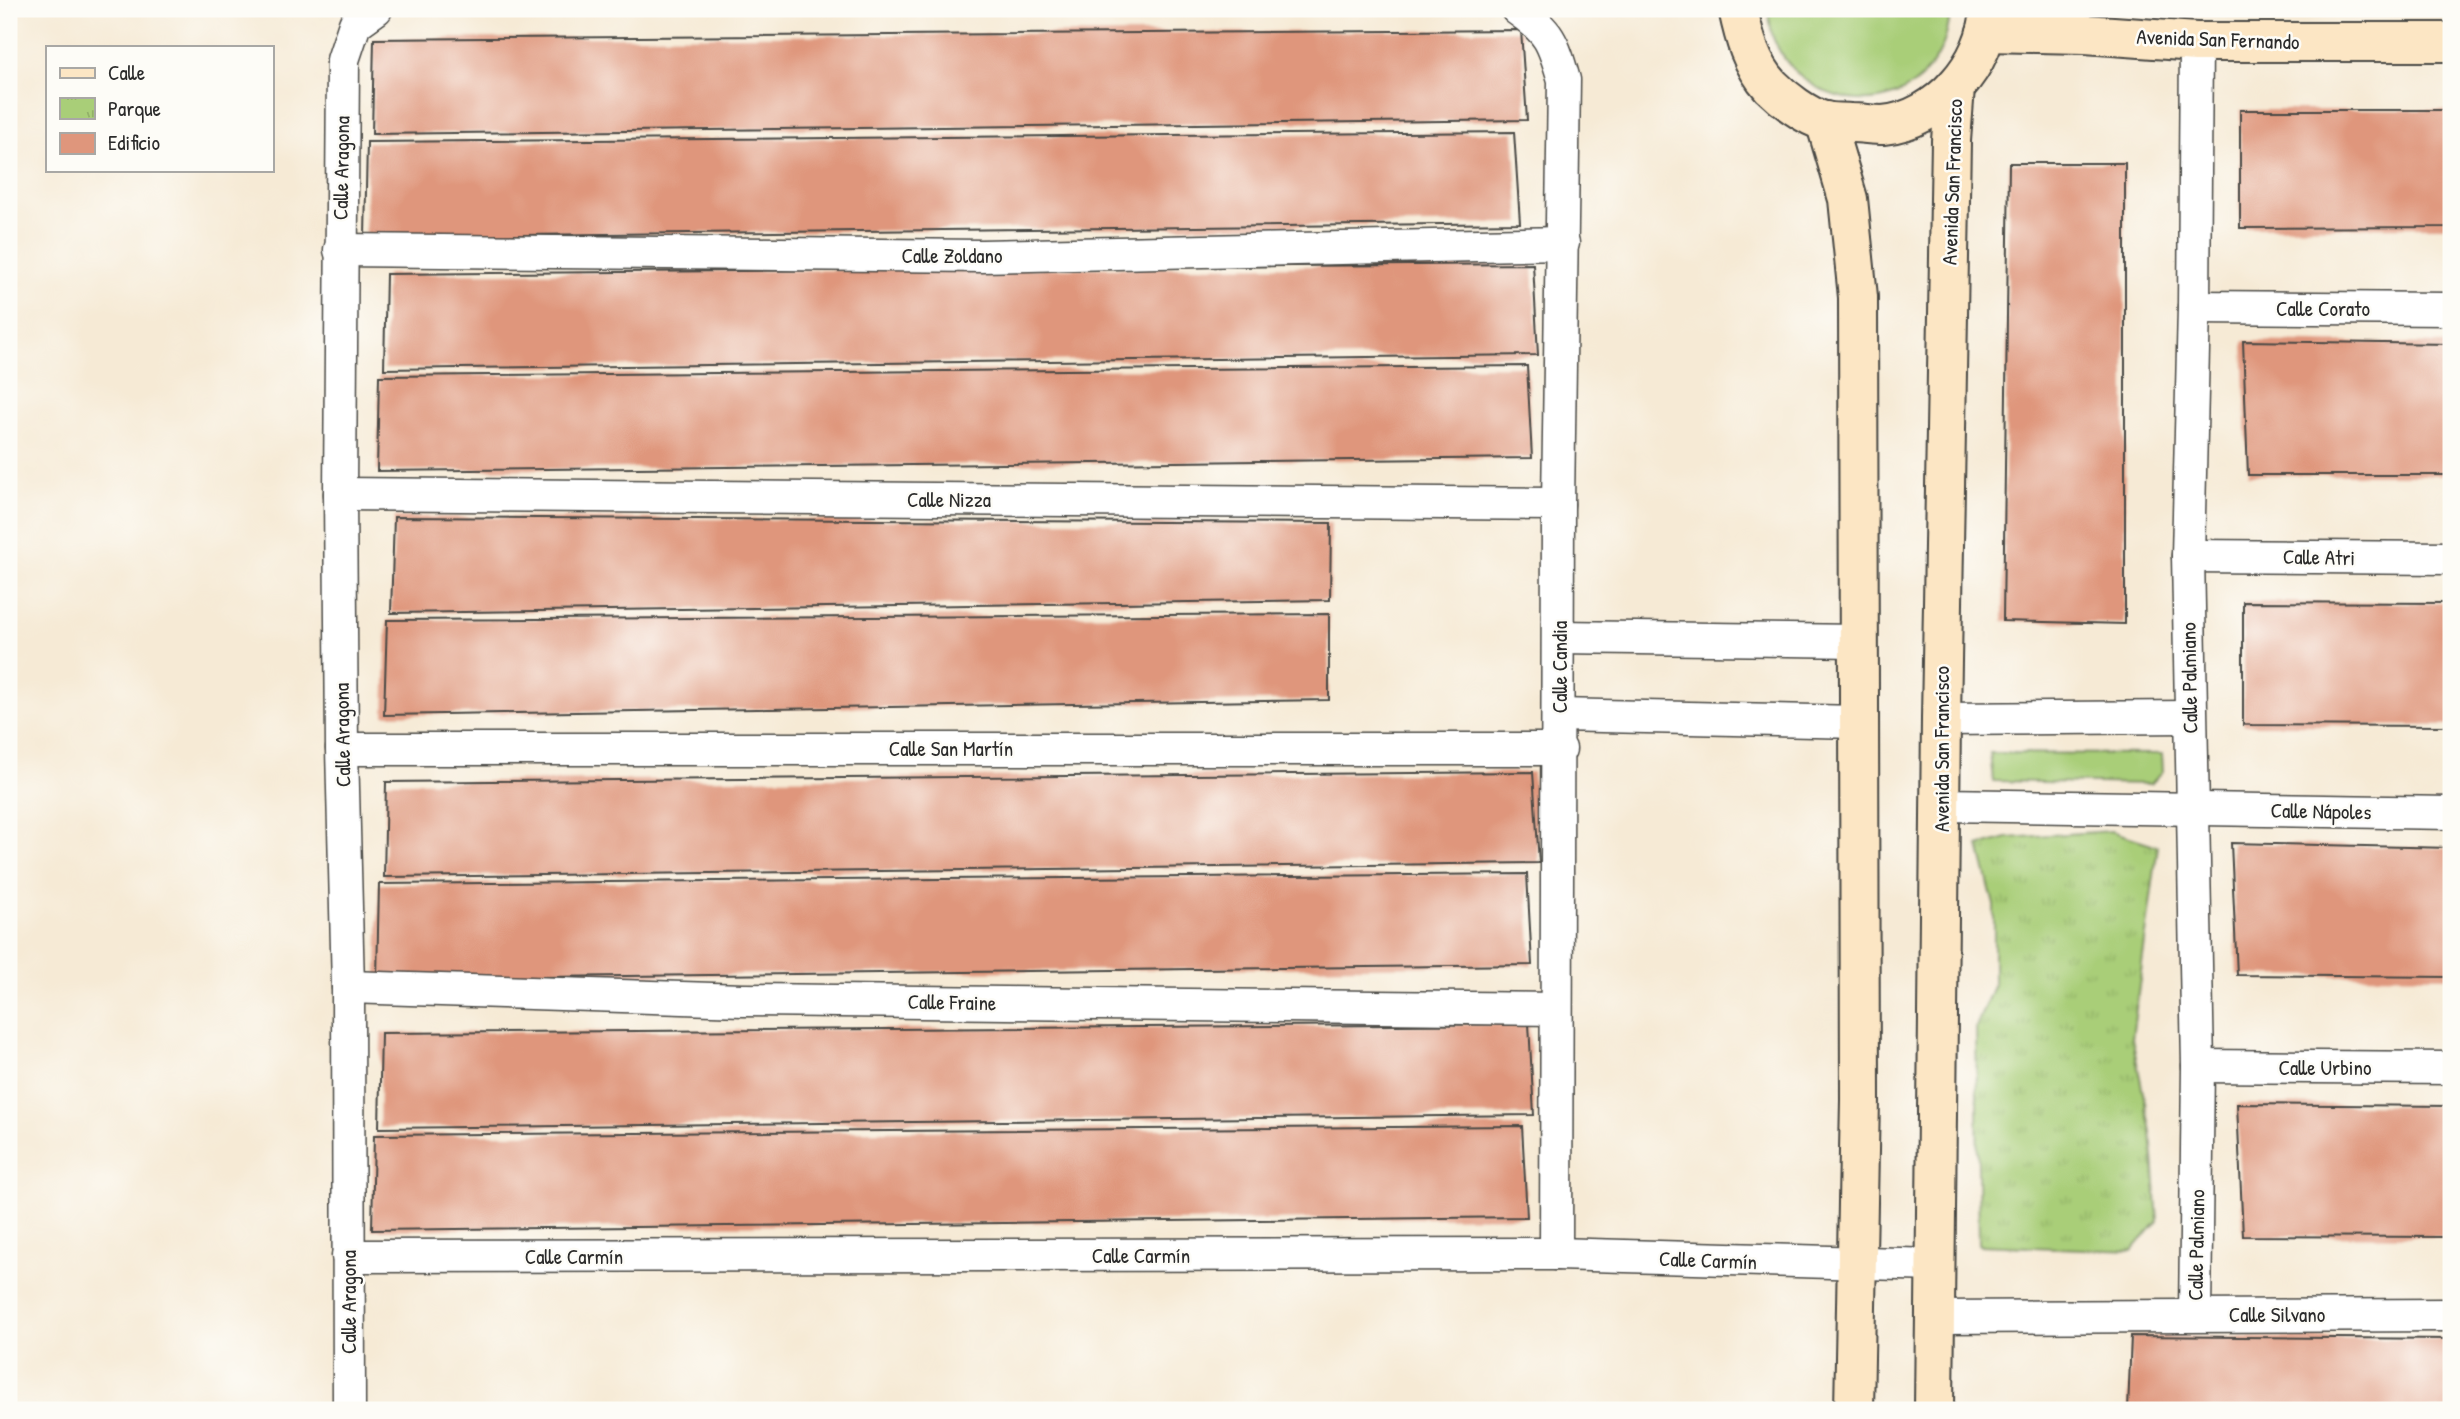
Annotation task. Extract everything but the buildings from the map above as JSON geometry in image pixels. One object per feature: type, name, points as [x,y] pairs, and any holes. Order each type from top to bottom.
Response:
[{"type":"street","name":"Calle Aragona","points":[[349,1410],[348,988],[342,749],[340,494],[343,60],[355,24],[376,9]]},
{"type":"street","name":"Calle Candia","points":[[1517,9],[1542,26],[1554,48],[1564,80],[1558,504],[1560,749],[1556,1254]]},
{"type":"street","points":[[1738,9],[1748,50],[1771,85],[1804,111],[1825,121],[1884,125],[1923,112],[1955,88],[1977,58],[1988,20]]},
{"type":"street","name":"Avenida San Fernando","points":[[1988,20],[2085,34],[2196,42],[2451,42]]},
{"type":"street","name":"Calle Palmiano","points":[[2195,1315],[2198,1066],[2188,556],[2194,307],[2196,42]]},
{"type":"street","name":"Avenida San Francisco","points":[[1934,1410],[1941,719],[1950,155],[1955,88]]},
{"type":"street","points":[[1825,121],[1848,199],[1858,297],[1860,1099],[1854,1410]]},
{"type":"street","name":"Calle Zoldano","points":[[340,250],[982,256],[1563,243]]},
{"type":"street","name":"Calle Corato","points":[[2194,307],[2451,309]]},
{"type":"street","name":"Calle Nizza","points":[[340,494],[1558,504]]},
{"type":"street","name":"Calle Atri","points":[[2188,556],[2451,558]]},
{"type":"street","points":[[1559,637],[1858,641]]},
{"type":"street","points":[[1558,715],[1858,722]]},
{"type":"street","points":[[1941,719],[2190,717]]},
{"type":"street","name":"Calle San Martín","points":[[342,749],[1560,749]]},
{"type":"street","name":"Calle Nápoles","points":[[1941,805],[2451,813]]},
{"type":"street","name":"Calle Fraine","points":[[348,988],[743,1000],[1556,1009]]},
{"type":"street","name":"Calle Urbino","points":[[2198,1066],[2451,1068]]},
{"type":"street","name":"Calle Carmín","points":[[348,1256],[1556,1254],[1856,1265],[1935,1265]]},
{"type":"street","name":"Calle Silvano","points":[[1934,1317],[2451,1315]]},
{"type":"green space","points":[[1768,9],[1951,11],[1938,56],[1917,82],[1896,94],[1873,100],[1849,99],[1826,92],[1805,80],[1787,62],[1774,40]]},
{"type":"green space","points":[[1990,753],[2162,754],[2163,771],[2151,784],[1993,781]]},
{"type":"green space","points":[[2111,831],[2158,846],[2132,1038],[2151,1132],[2158,1221],[2132,1251],[1979,1245],[1976,1027],[1994,984],[1994,905],[1979,846],[2007,838]]}]
